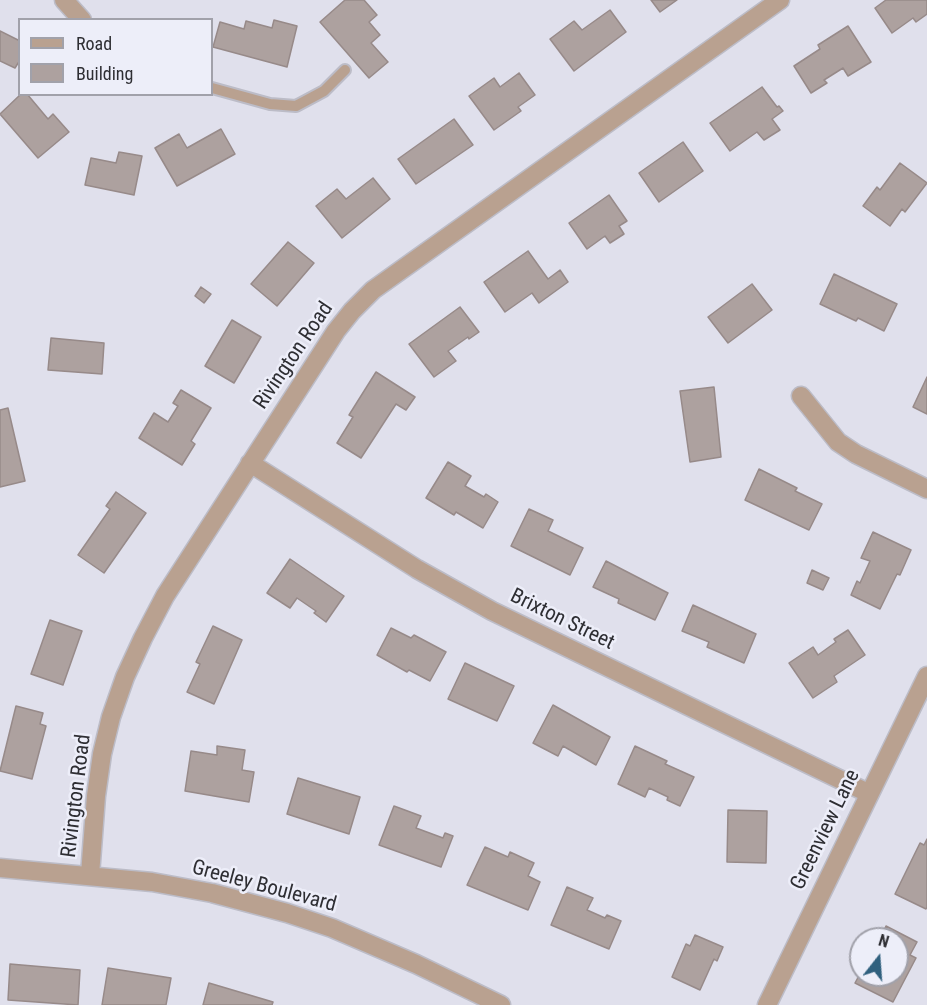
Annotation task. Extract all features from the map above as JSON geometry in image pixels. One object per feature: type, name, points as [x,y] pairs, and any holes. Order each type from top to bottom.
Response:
[{"type":"street","points":[[64,0],[80,18]]},
{"type":"street","name":"Rivington Road","points":[[90,875],[96,796],[102,754],[111,717],[142,638],[165,596],[336,331],[373,290],[780,0]]},
{"type":"street","points":[[801,396],[838,442],[856,454],[927,489]]},
{"type":"street","name":"Brixton Street","points":[[250,463],[417,569],[492,611],[868,793]]},
{"type":"street","name":"Greenview Lane","points":[[767,1005],[868,793],[927,676]]},
{"type":"street","name":"Greeley Boulevard","points":[[0,868],[152,882],[202,891],[287,913],[343,932],[501,1005]]},
{"type":"lane","points":[[213,88],[270,104],[296,106],[324,91],[345,70]]},
{"type":"building","points":[[345,0],[364,0],[377,15],[369,22],[380,35],[371,43],[388,62],[369,78],[320,22]]},
{"type":"building","points":[[651,0],[677,0],[660,12]]},
{"type":"building","points":[[886,0],[927,0],[927,14],[916,22],[913,18],[892,33],[875,8]]},
{"type":"building","points":[[610,10],[626,32],[574,71],[550,39],[574,21],[582,30]]},
{"type":"building","points":[[274,20],[297,26],[287,67],[213,47],[220,22],[244,29],[246,21],[272,28]]},
{"type":"building","points":[[848,26],[871,62],[848,76],[843,68],[824,80],[827,83],[811,93],[794,66],[820,49],[818,45]]},
{"type":"building","points":[[0,31],[18,40],[18,63],[15,68],[0,61]]},
{"type":"building","points":[[519,73],[535,95],[518,107],[521,111],[494,130],[469,96],[494,78],[500,87]]},
{"type":"building","points":[[762,87],[777,107],[779,106],[783,111],[772,119],[780,130],[764,140],[757,132],[730,151],[710,123]]},
{"type":"building","points":[[19,96],[29,96],[48,119],[53,114],[69,132],[38,158],[0,114]]},
{"type":"building","points":[[454,119],[473,145],[416,184],[398,159]]},
{"type":"building","points":[[221,129],[235,154],[177,186],[155,148],[179,134],[187,148]]},
{"type":"building","points":[[683,142],[703,171],[659,202],[639,173]]},
{"type":"building","points":[[119,152],[142,156],[134,195],[85,185],[91,158],[116,163]]},
{"type":"building","points":[[900,163],[927,183],[905,212],[902,209],[890,226],[863,206],[877,187],[880,190]]},
{"type":"building","points":[[373,178],[390,199],[342,238],[316,206],[337,189],[346,199]]},
{"type":"building","points":[[609,195],[627,221],[619,226],[624,234],[610,243],[605,236],[587,249],[569,223]]},
{"type":"building","points":[[288,242],[314,263],[277,306],[251,284]]},
{"type":"building","points":[[528,251],[548,279],[560,270],[568,282],[539,303],[532,293],[505,312],[484,282]]},
{"type":"building","points":[[834,274],[897,304],[884,331],[858,318],[856,321],[820,304]]},
{"type":"building","points":[[752,284],[772,310],[728,343],[708,317]]},
{"type":"building","points":[[201,287],[211,294],[204,303],[195,296]]},
{"type":"building","points":[[460,307],[479,332],[448,351],[456,361],[434,377],[409,344]]},
{"type":"building","points":[[232,320],[261,337],[234,383],[205,366]]},
{"type":"building","points":[[51,338],[104,343],[102,374],[48,370]]},
{"type":"building","points":[[376,372],[415,397],[406,410],[396,404],[361,458],[337,443],[353,417],[349,415]]},
{"type":"building","points":[[927,377],[927,414],[913,407]]},
{"type":"building","points":[[714,387],[721,457],[690,462],[680,391]]},
{"type":"building","points":[[181,390],[211,408],[191,441],[195,444],[182,465],[139,438],[154,413],[168,422],[178,406],[173,403]]},
{"type":"building","points":[[8,408],[25,481],[0,487],[0,410]]},
{"type":"building","points":[[448,462],[471,476],[465,486],[484,497],[486,494],[498,502],[483,528],[456,512],[454,515],[426,498]]},
{"type":"building","points":[[759,469],[797,488],[795,491],[822,504],[809,530],[745,500]]},
{"type":"building","points":[[116,492],[146,513],[104,573],[78,555],[110,509],[106,506]]},
{"type":"building","points":[[529,509],[553,520],[548,531],[583,548],[570,575],[511,546]]},
{"type":"building","points":[[873,532],[911,550],[900,575],[897,574],[880,609],[851,595],[857,581],[860,583],[870,561],[861,558]]},
{"type":"building","points":[[290,559],[344,596],[326,622],[314,613],[316,611],[297,598],[290,608],[267,593]]},
{"type":"building","points":[[606,561],[668,593],[655,620],[618,603],[619,599],[593,587]]},
{"type":"building","points":[[812,570],[829,578],[823,590],[807,583]]},
{"type":"building","points":[[693,605],[756,634],[744,663],[707,647],[709,642],[682,631]]},
{"type":"building","points":[[50,620],[82,631],[63,685],[31,674]]},
{"type":"building","points":[[213,626],[242,640],[214,704],[187,692],[200,664],[196,662]]},
{"type":"building","points":[[391,628],[411,638],[414,635],[446,652],[430,681],[409,670],[407,672],[377,655]]},
{"type":"building","points":[[848,630],[865,655],[834,676],[837,682],[813,698],[789,663],[813,647],[818,655],[836,642],[834,639]]},
{"type":"building","points":[[465,663],[514,686],[497,721],[448,699]]},
{"type":"building","points":[[553,705],[610,737],[596,765],[563,746],[558,756],[533,743]]},
{"type":"building","points":[[16,706],[43,713],[40,724],[46,726],[32,779],[0,771]]},
{"type":"building","points":[[217,746],[245,750],[242,770],[254,772],[249,802],[185,791],[191,751],[217,755]]},
{"type":"building","points":[[635,746],[667,761],[665,764],[694,777],[680,806],[649,788],[645,797],[618,784]]},
{"type":"building","points":[[298,778],[360,797],[349,834],[287,814]]},
{"type":"building","points":[[394,806],[421,816],[416,828],[443,838],[445,833],[453,836],[441,867],[379,845]]},
{"type":"building","points":[[728,810],[767,811],[766,863],[727,862]]},
{"type":"building","points":[[927,839],[926,909],[895,894],[920,843],[924,845]]},
{"type":"building","points":[[485,847],[508,857],[510,852],[534,863],[528,876],[540,882],[528,910],[467,885]]},
{"type":"building","points":[[567,887],[593,898],[587,910],[605,918],[607,915],[621,921],[609,949],[551,925]]},
{"type":"building","points":[[695,935],[723,947],[717,961],[714,959],[700,990],[672,977],[686,944],[690,946]]},
{"type":"building","points":[[909,938],[917,942],[910,955],[916,958],[909,971]]},
{"type":"building","points":[[10,964],[80,970],[78,1005],[8,1000]]},
{"type":"building","points":[[108,968],[171,978],[166,1005],[102,1005]]},
{"type":"building","points":[[209,983],[273,1002],[272,1005],[203,1005]]},
{"type":"building","points":[[863,987],[901,987],[893,1002]]}]
